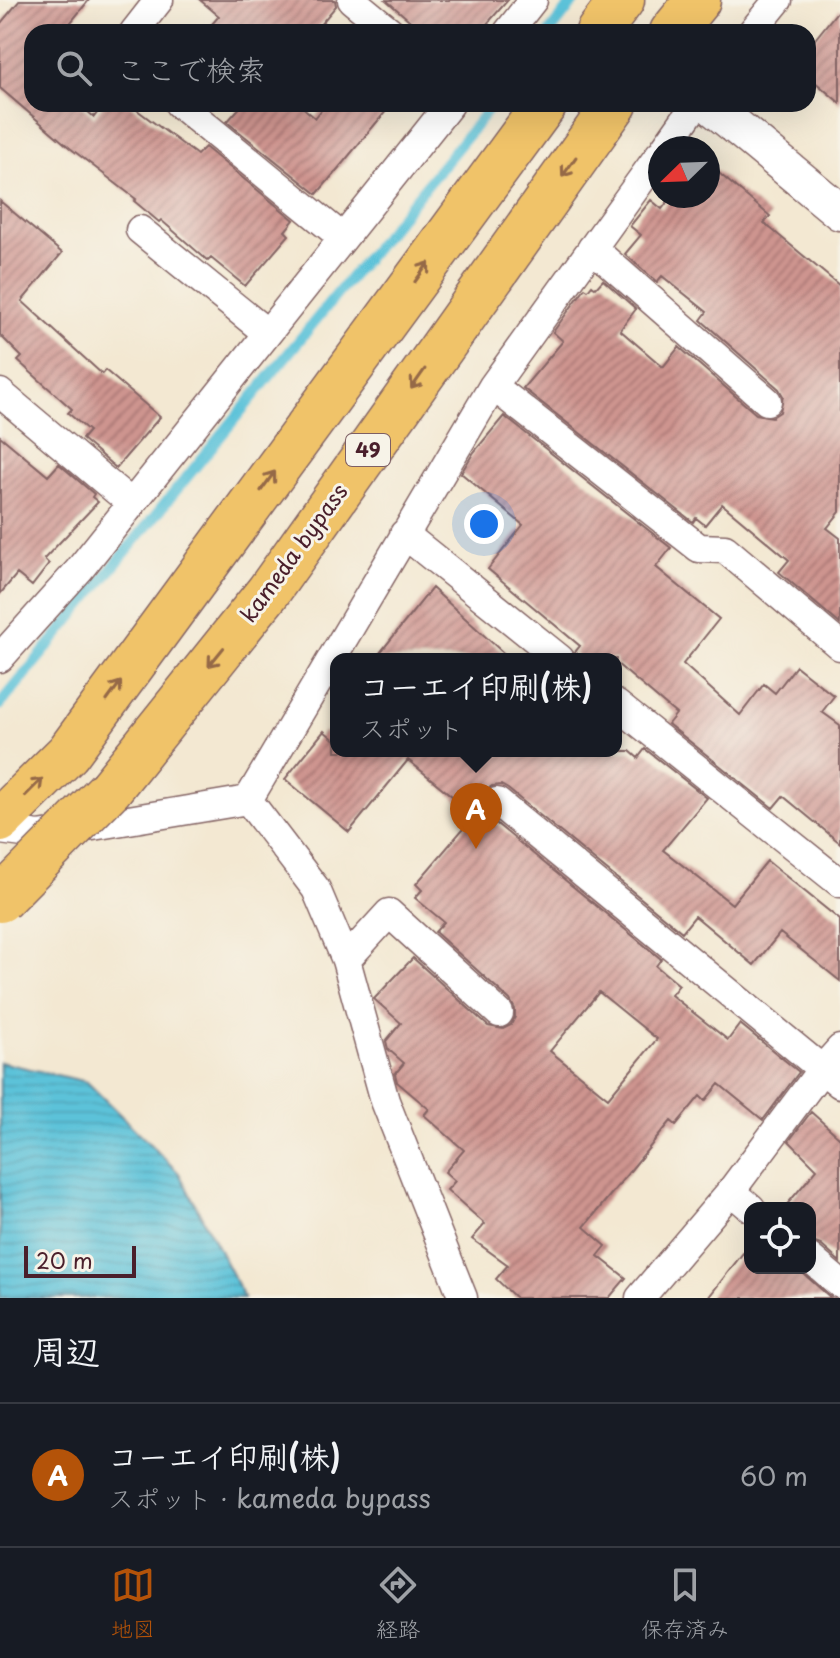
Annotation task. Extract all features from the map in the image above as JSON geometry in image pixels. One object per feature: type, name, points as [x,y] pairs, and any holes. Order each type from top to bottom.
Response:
[{"type":"highway","points":[[604,24],[622,0]]},
{"type":"highway","points":[[678,24],[698,0]]},
{"type":"highway","points":[[0,820],[68,753],[539,112]]},
{"type":"highway","name":"kameda bypass","points":[[0,900],[110,789],[268,592],[609,112]]},
{"type":"street","points":[[140,24],[159,0]]},
{"type":"street","points":[[352,0],[381,24]]},
{"type":"street","points":[[514,24],[533,0]]},
{"type":"street","points":[[758,24],[778,0]]},
{"type":"street","points":[[189,112],[343,238]]},
{"type":"street","points":[[0,658],[79,570],[444,112]]},
{"type":"street","points":[[673,136],[690,112]]},
{"type":"street","points":[[719,112],[840,212]]},
{"type":"street","points":[[334,653],[493,386],[648,171]]},
{"type":"street","points":[[140,230],[267,333]]},
{"type":"street","points":[[592,248],[767,401]]},
{"type":"street","points":[[493,386],[699,548],[725,549],[840,646]]},
{"type":"street","points":[[0,393],[131,503]]},
{"type":"street","points":[[404,534],[553,653]]},
{"type":"street","points":[[248,800],[330,660]]},
{"type":"street","points":[[622,709],[840,883]]},
{"type":"street","points":[[0,830],[39,835],[248,800]]},
{"type":"street","points":[[248,800],[316,889],[346,960],[385,1101],[463,1298]]},
{"type":"street","points":[[497,802],[834,1067],[741,1199],[640,1298]]},
{"type":"street","points":[[346,960],[389,913],[499,1013]]},
{"type":"street","points":[[816,1263],[840,1284]]},
{"type":"water","points":[[0,1062],[87,1082],[179,1173],[244,1298],[0,1298]]},
{"type":"building","points":[[20,0],[89,0],[70,24],[24,24],[24,109],[0,88],[0,24]]},
{"type":"building","points":[[200,0],[335,0],[336,6],[321,24],[212,24],[219,16]]},
{"type":"building","points":[[386,0],[508,0],[487,24],[414,24]]},
{"type":"building","points":[[840,8],[840,103],[816,83],[816,38]]},
{"type":"building","points":[[28,112],[88,112],[94,117],[98,112],[140,112],[197,155],[205,147],[294,220],[285,231],[289,235],[245,286],[211,258],[208,261]]},
{"type":"building","points":[[236,112],[308,112],[315,118],[320,112],[385,112],[317,194],[227,122]]},
{"type":"building","points":[[720,174],[770,216],[764,223],[840,286],[840,512],[827,528],[840,538],[840,624],[779,572],[789,560],[722,504],[705,525],[696,518],[693,522],[523,388],[563,341],[553,332],[585,288],[588,290],[592,285],[596,288],[603,280],[636,309],[620,330],[663,367],[679,347],[756,414],[772,417],[780,412],[783,396],[779,389],[701,320],[707,312],[662,276],[657,282],[625,254],[641,235],[630,226],[648,204],[648,208],[720,208]]},
{"type":"building","points":[[0,201],[62,253],[22,301],[102,374],[105,370],[160,417],[116,468],[82,439],[89,431],[68,413],[72,409],[18,361],[22,357],[0,335]]},
{"type":"building","points":[[504,416],[671,548],[656,567],[719,619],[683,664],[740,715],[764,684],[775,693],[796,666],[834,696],[822,712],[840,725],[840,843],[783,796],[773,808],[668,724],[676,714],[622,668],[622,653],[575,653],[580,646],[488,569],[523,525],[461,473]]},
{"type":"building","points":[[0,436],[48,476],[59,464],[94,494],[92,497],[98,502],[44,559],[49,564],[32,586],[17,574],[0,594]]},
{"type":"building","points":[[432,588],[503,653],[380,653]]},
{"type":"building","points":[[324,731],[330,736],[330,757],[622,757],[622,751],[630,751],[638,758],[645,749],[707,798],[663,850],[732,904],[767,861],[840,920],[840,981],[780,933],[754,965],[695,916],[682,932],[508,789],[501,785],[492,786],[483,792],[481,807],[486,815],[661,959],[656,966],[679,985],[671,995],[728,1040],[740,1024],[799,1072],[763,1120],[719,1084],[705,1101],[700,1096],[676,1125],[671,1121],[584,1227],[606,1246],[598,1256],[626,1278],[609,1298],[516,1298],[496,1279],[508,1265],[472,1239],[485,1224],[447,1190],[455,1181],[445,1172],[464,1150],[424,1115],[429,1109],[397,1082],[395,1074],[404,1063],[388,1049],[386,1041],[401,1023],[374,999],[413,958],[488,1026],[503,1029],[511,1025],[515,1017],[510,1000],[435,932],[444,922],[415,898],[422,890],[416,884],[475,815],[408,760],[349,832],[285,779]],"holes":[[[599,992],[657,1039],[608,1098],[550,1051]]]},
{"type":"building","points":[[811,1112],[840,1138],[840,1262],[816,1243],[816,1202],[789,1202],[817,1169],[789,1141]]},
{"type":"building","points":[[743,1253],[744,1274],[804,1274],[831,1298],[708,1298]]},
{"type":"waterway","points":[[556,24],[575,0]]},
{"type":"waterway","points":[[0,705],[486,112]]},
{"type":"place","name":"コーエイ印刷(株)","points":[[476,849]]}]
